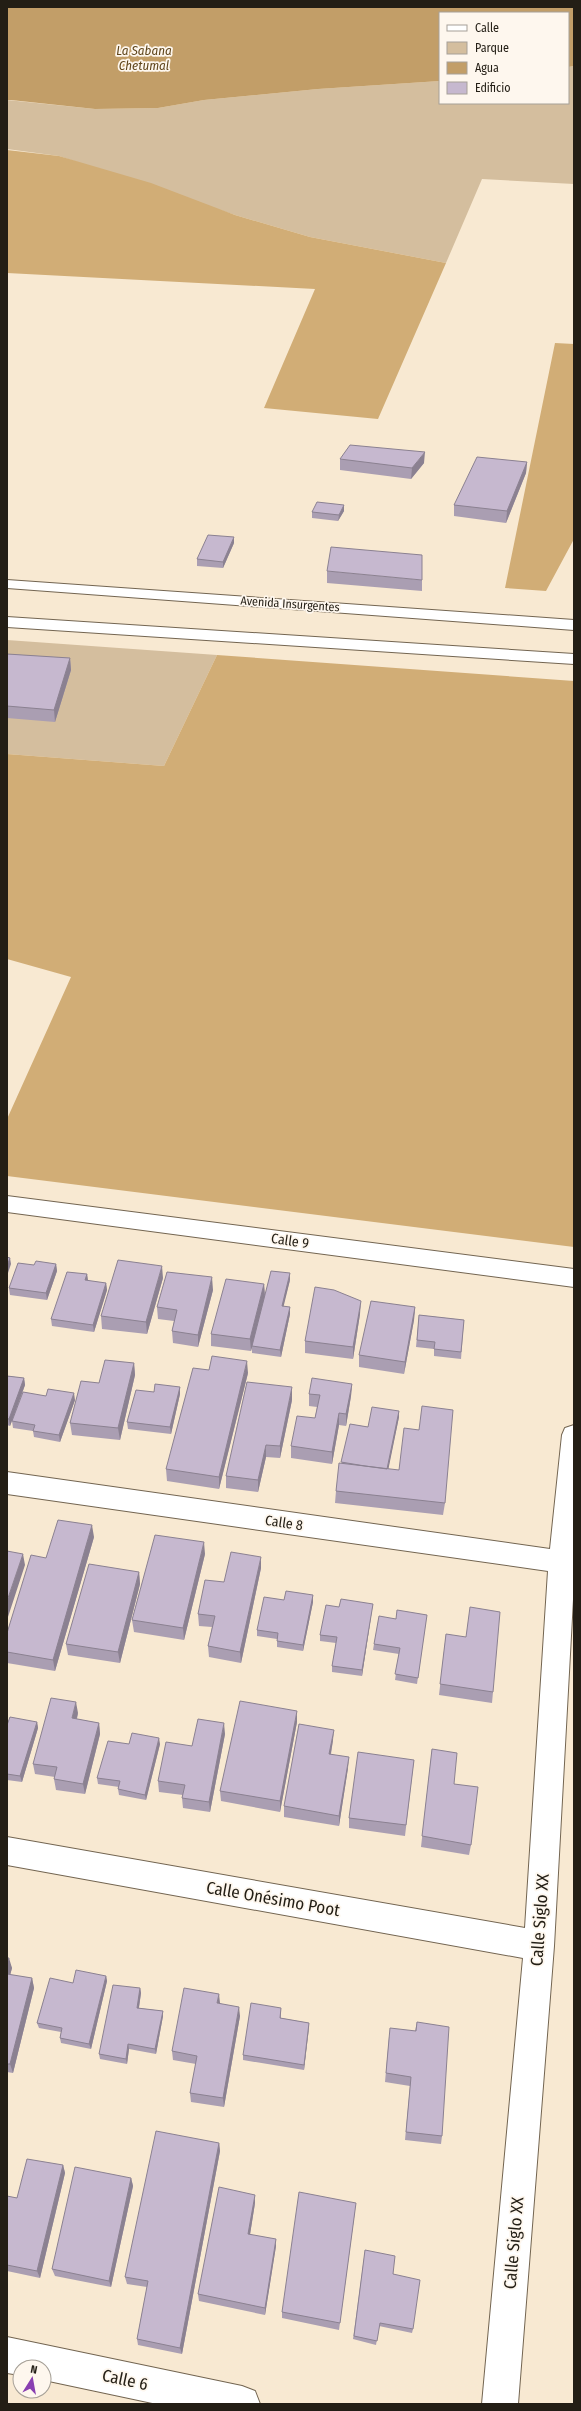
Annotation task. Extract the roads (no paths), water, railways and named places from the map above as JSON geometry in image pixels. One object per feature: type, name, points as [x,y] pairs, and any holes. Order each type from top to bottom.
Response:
[{"type":"street","name":"Avenida Insurgentes","points":[[7,584],[453,634],[574,659]]},
{"type":"street","name":"Avenida Insurgentes","points":[[7,622],[453,634],[574,625]]},
{"type":"street","name":"Calle 9","points":[[7,1204],[574,1278]]},
{"type":"street","name":"Calle Siglo XX","points":[[500,2404],[539,1946],[562,1562],[574,1435]]},
{"type":"street","name":"Calle 8","points":[[7,1483],[562,1562]]},
{"type":"street","name":"Calle Onésimo Poot","points":[[7,1851],[539,1946]]},
{"type":"street","name":"Calle 6","points":[[7,2355],[242,2404]]},
{"type":"water","name":"La Sabana Chetumal","points":[[7,7],[574,7],[574,66],[569,67],[569,12],[439,12],[439,81],[318,89],[204,100],[158,108],[95,109],[7,100]]}]
